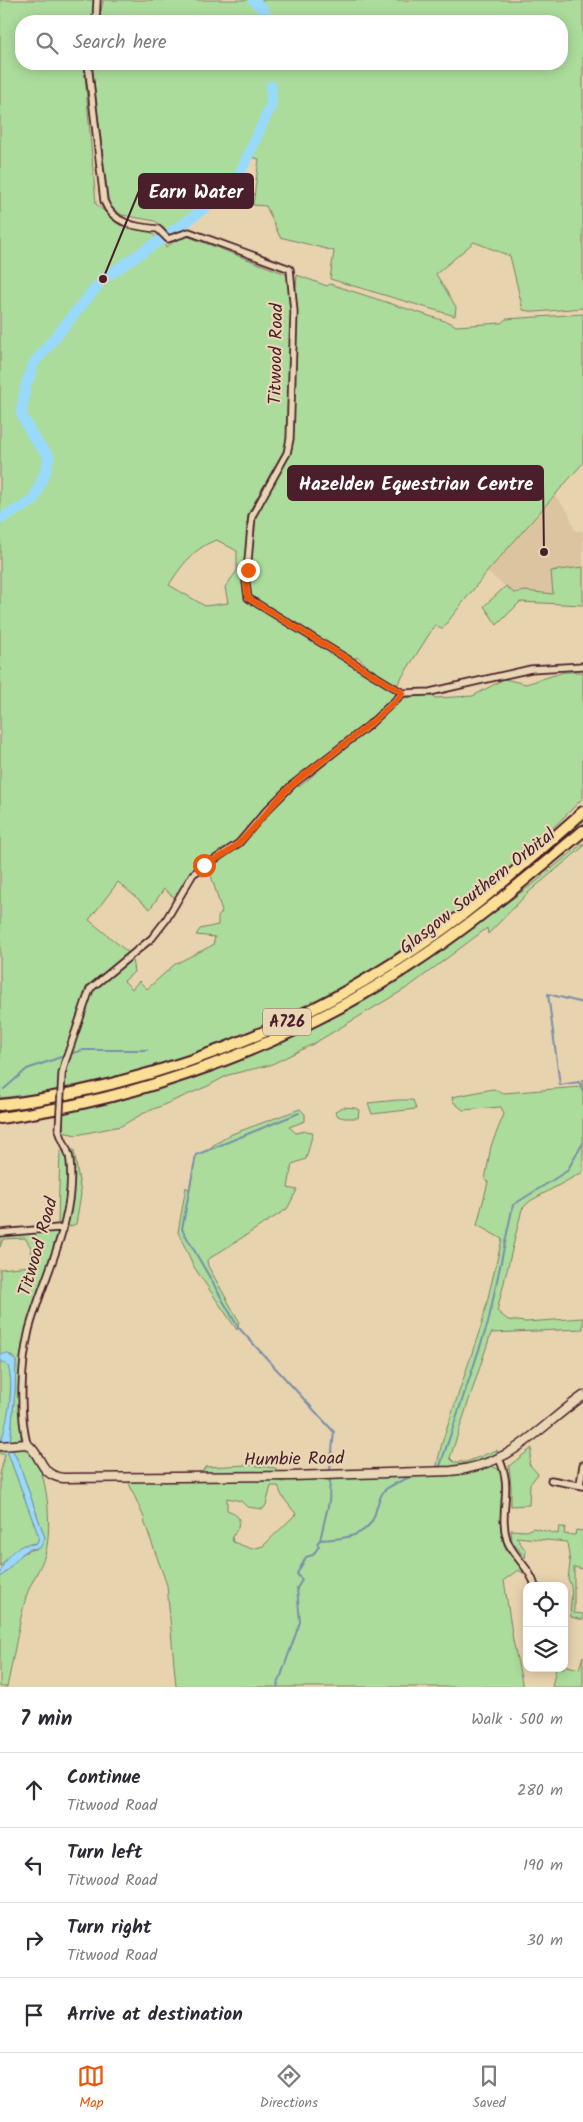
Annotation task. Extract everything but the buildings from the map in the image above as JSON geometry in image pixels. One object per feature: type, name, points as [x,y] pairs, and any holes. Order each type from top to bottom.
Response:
[{"type":"highway","points":[[534,855],[583,804]]},
{"type":"highway","name":"Glasgow Southern Orbital","points":[[0,1105],[52,1098],[140,1076],[224,1048],[278,1026],[349,990],[402,957],[484,898],[583,812]]},
{"type":"highway","name":"Glasgow Southern Orbital","points":[[0,1118],[47,1111],[130,1092],[188,1073],[274,1040],[333,1011],[404,970],[471,922],[583,831]]},
{"type":"highway","points":[[526,879],[583,837]]},
{"type":"street","points":[[96,15],[97,0]]},
{"type":"street","name":"Titwood Road","points":[[27,1444],[22,1406],[28,1338],[63,1230],[70,1199],[69,1149],[59,1129],[62,1074],[90,989],[152,938],[173,909],[193,874],[239,843],[288,789],[368,726],[403,693],[248,598],[246,594],[252,516],[287,453],[290,439],[294,312],[290,269],[189,232],[170,240],[166,239],[158,229],[133,227],[108,211],[104,201],[89,70]]},
{"type":"street","points":[[403,693],[430,692],[531,669],[583,666]]},
{"type":"street","points":[[0,1233],[58,1228],[63,1230]]},
{"type":"street","name":"Humbie Road","points":[[27,1444],[35,1452],[46,1471],[55,1477],[63,1478],[440,1472],[477,1467],[499,1459],[528,1441],[583,1396]]},
{"type":"street","points":[[0,1446],[27,1444]]},
{"type":"street","points":[[499,1459],[507,1482],[506,1538],[512,1550],[530,1572],[534,1582]]},
{"type":"street","points":[[551,1480],[581,1485],[583,1465]]},
{"type":"shaded area","points":[[555,496],[568,512],[575,531],[583,531],[583,591],[554,594],[525,591],[514,593],[487,572]]},
{"type":"green space","points":[[0,0],[94,0],[94,15],[15,15],[15,70],[85,70],[96,204],[120,225],[151,232],[166,247],[184,235],[286,274],[289,279],[290,299],[295,301],[297,275],[327,286],[330,284],[456,326],[501,323],[506,319],[583,314],[583,463],[487,572],[442,629],[435,625],[397,685],[375,674],[358,657],[352,659],[249,597],[245,598],[396,690],[397,693],[387,707],[297,779],[299,787],[404,698],[428,695],[436,698],[473,696],[504,679],[526,684],[564,672],[583,672],[583,798],[474,900],[413,945],[367,974],[320,1000],[221,1044],[117,1076],[64,1088],[66,1070],[92,990],[132,959],[134,972],[124,981],[132,989],[139,981],[147,989],[175,964],[213,945],[215,937],[196,935],[200,929],[218,925],[218,917],[222,912],[211,875],[201,876],[197,870],[179,899],[164,889],[150,909],[118,882],[89,920],[130,954],[90,984],[86,991],[62,1063],[58,1091],[0,1098]],"holes":[[[295,354],[292,448],[256,515],[253,528],[246,525],[250,510],[287,445]],[[217,540],[237,551],[237,571],[225,587],[228,603],[205,606],[169,585],[183,564],[195,552],[209,543]]]},
{"type":"green space","points":[[103,0],[583,0],[583,308],[536,312],[523,310],[510,256],[474,242],[436,274],[456,307],[455,316],[330,279],[334,251],[280,237],[266,206],[253,205],[259,159],[250,157],[225,190],[206,210],[172,235],[155,221],[122,215],[110,207],[108,198],[93,70],[568,70],[568,15],[100,15]]},
{"type":"green space","points":[[583,567],[583,605],[520,602],[497,625],[484,606],[506,586],[514,593],[525,591],[553,594],[551,571]]},
{"type":"green space","points":[[583,818],[583,825],[465,922],[404,965],[359,992],[312,1017],[264,1039],[215,1058],[114,1090],[63,1102],[63,1098],[154,1077],[367,984]]},
{"type":"green space","points":[[583,843],[583,847],[530,891],[488,934],[487,928],[410,986],[313,1044],[270,1065],[228,1075],[208,1086],[142,1114],[121,1126],[76,1135],[63,1132],[63,1110],[114,1102],[196,1075],[355,1003],[424,963],[534,883]]},
{"type":"green space","points":[[583,1079],[583,1172],[530,1201],[522,1209],[497,1311],[508,1320],[526,1322],[583,1318],[583,1329],[491,1333],[450,1458],[454,1462],[466,1462],[497,1450],[497,1456],[470,1465],[436,1469],[442,1443],[482,1323],[502,1239],[477,1225],[488,1182],[485,1180],[491,1146],[504,1114],[501,1107],[463,1110],[453,1102],[452,1097],[493,1089],[504,1093],[580,1087]]},
{"type":"green space","points":[[57,1100],[57,1104],[0,1112],[0,1109]]},
{"type":"green space","points":[[413,1100],[416,1109],[372,1114],[368,1103]]},
{"type":"green space","points":[[343,1107],[359,1110],[358,1118],[338,1116],[335,1111]]},
{"type":"green space","points":[[300,1109],[305,1114],[305,1121],[289,1127],[296,1133],[313,1132],[306,1159],[292,1164],[288,1188],[297,1190],[287,1209],[207,1260],[208,1266],[239,1321],[237,1330],[194,1267],[178,1232],[186,1187],[189,1190],[196,1155],[213,1148],[212,1146],[232,1134]]},
{"type":"green space","points":[[74,1150],[81,1194],[76,1224],[68,1227],[58,1223],[60,1151]]},
{"type":"green space","points":[[54,1231],[60,1233],[27,1324],[21,1438],[19,1441],[10,1443],[16,1361],[11,1355],[0,1355],[0,1269],[30,1266],[32,1249],[25,1238],[3,1239],[0,1247],[0,1237]]},
{"type":"green space","points":[[0,1361],[9,1366],[11,1383],[8,1418],[0,1443]]},
{"type":"green space","points":[[11,1447],[28,1449],[36,1460],[45,1484],[49,1528],[44,1557],[26,1597],[7,1687],[0,1687],[0,1578],[21,1555],[37,1549],[45,1538],[19,1463]]},
{"type":"green space","points":[[6,1448],[39,1537],[37,1543],[24,1545],[14,1551],[0,1567],[0,1474],[5,1454],[0,1454],[0,1449]]},
{"type":"green space","points":[[532,1448],[529,1464],[538,1474],[530,1484],[529,1505],[511,1506],[509,1466]]},
{"type":"green space","points":[[248,1465],[276,1468],[276,1473],[201,1474],[205,1467]]},
{"type":"green space","points":[[491,1466],[500,1470],[503,1476],[502,1526],[504,1544],[511,1556],[527,1575],[518,1570],[504,1580],[513,1640],[523,1687],[176,1687],[167,1585],[145,1520],[128,1481],[271,1479],[284,1482],[288,1478],[461,1475]],"holes":[[[271,1486],[278,1486],[282,1496],[296,1514],[263,1546],[252,1549],[233,1542],[232,1537],[238,1528],[239,1519],[234,1513],[227,1510],[227,1498],[241,1501],[247,1507],[263,1509],[266,1505]]]},
{"type":"green space","points":[[559,1527],[565,1527],[564,1534],[575,1535],[576,1530],[583,1531],[583,1569],[574,1567],[574,1613],[583,1614],[583,1620],[571,1617],[571,1588],[568,1579],[570,1563],[567,1542],[516,1537],[526,1551],[525,1558],[512,1541],[511,1530],[526,1531],[533,1528],[558,1534]]},
{"type":"green space","points":[[583,1656],[583,1687],[552,1687],[555,1672],[568,1672],[568,1666],[579,1669]]},
{"type":"water","points":[[7,1353],[16,1361],[15,1391],[10,1443],[1,1443],[6,1425],[11,1384],[8,1366],[0,1361],[0,1355]]},
{"type":"water","points":[[11,1447],[19,1463],[45,1538],[40,1548],[29,1549],[22,1554],[0,1578],[4,1563],[11,1553],[25,1545],[37,1543],[39,1537],[6,1448]]},
{"type":"waterway","points":[[253,0],[263,9],[265,15]]},
{"type":"waterway","points":[[0,519],[33,501],[46,470],[49,456],[35,440],[21,414],[26,385],[34,363],[103,279],[189,220],[235,184],[271,105],[271,86]]},
{"type":"waterway","points":[[583,1003],[548,994],[560,1085],[579,1082],[583,1092]]},
{"type":"waterway","points":[[73,1053],[83,1050],[147,1050]]},
{"type":"waterway","points":[[4,1089],[27,1069],[61,1057]]},
{"type":"waterway","points":[[299,1113],[196,1155],[182,1229],[238,1327],[334,1432],[330,1469]]},
{"type":"waterway","points":[[435,1468],[440,1466],[488,1323],[513,1205],[567,1171],[583,1143]]},
{"type":"waterway","points":[[320,1540],[338,1539],[355,1535],[362,1531],[373,1519],[384,1491],[410,1477]]},
{"type":"waterway","points":[[277,1687],[300,1622],[297,1588],[302,1580],[297,1574],[306,1557],[313,1555],[319,1546],[317,1543],[320,1540],[329,1502],[330,1478]]},
{"type":"place","name":"Earn Water","points":[[103,279]]},
{"type":"place","name":"Hazelden Equestrian Centre","points":[[544,552]]},
{"type":"route","points":[[204,865],[226,854],[239,843],[266,811],[292,786],[368,726],[403,693],[248,598],[246,594],[248,570]]}]
